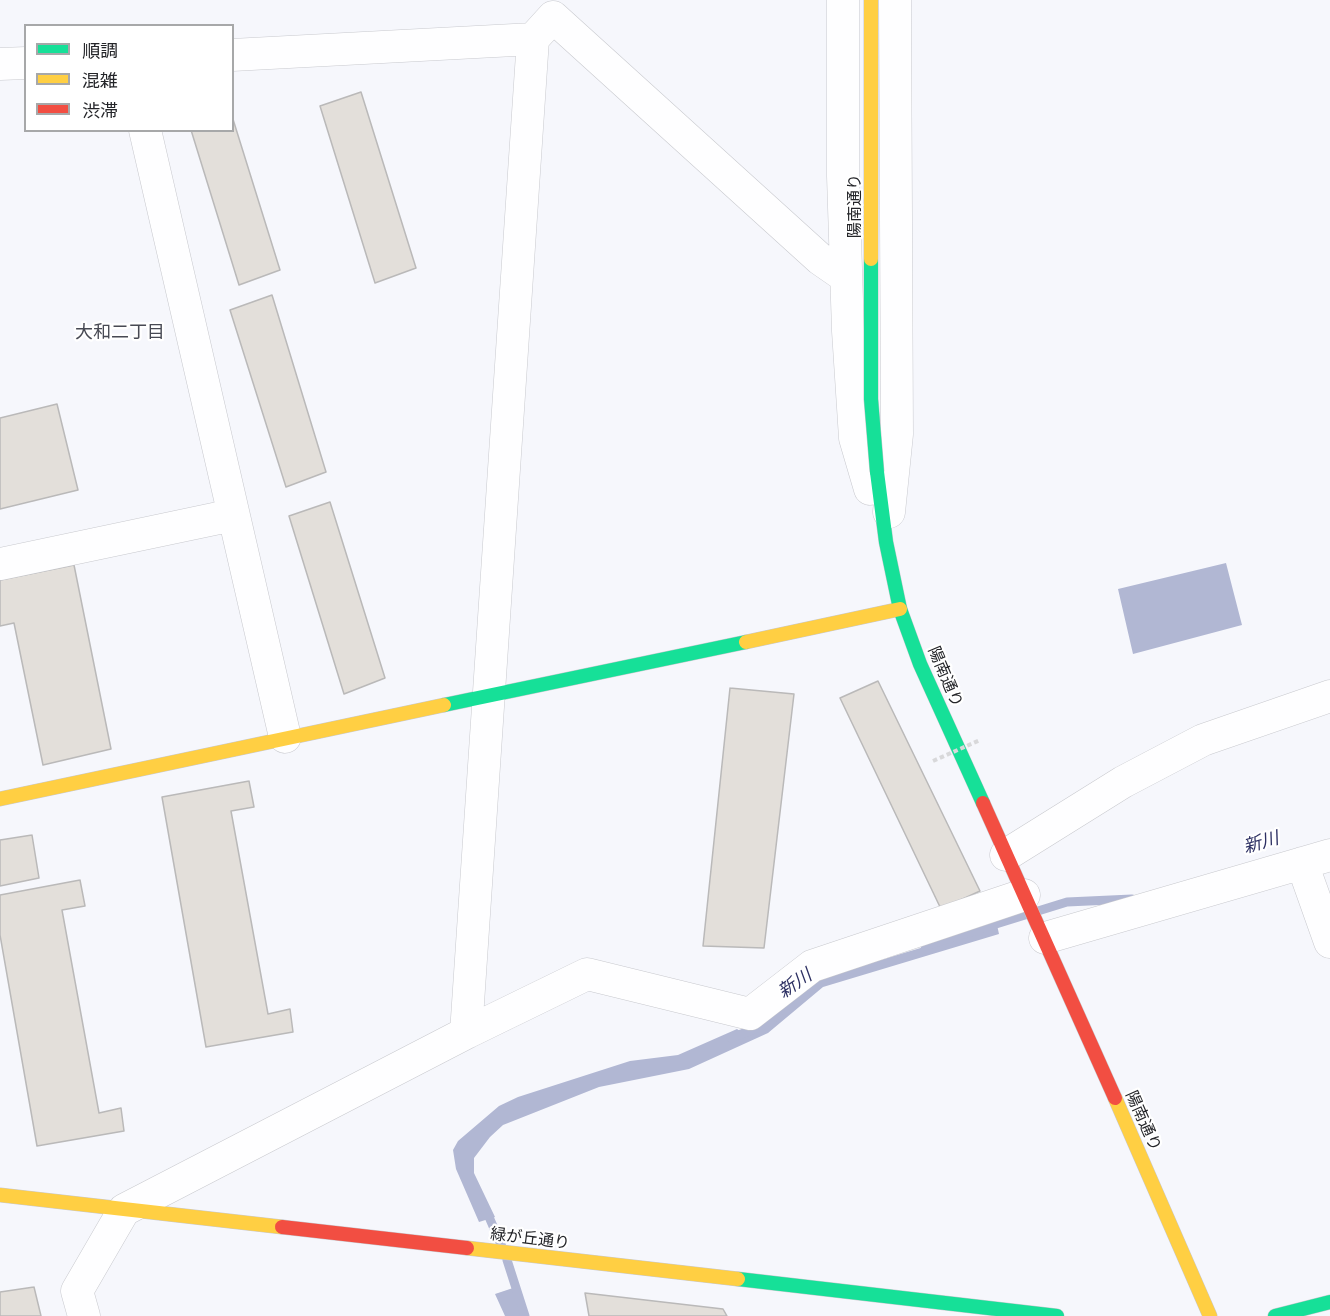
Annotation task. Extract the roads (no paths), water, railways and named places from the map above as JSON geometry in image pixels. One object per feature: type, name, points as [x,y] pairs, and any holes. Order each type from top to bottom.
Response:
[{"type":"street","points":[[843,0],[846,277],[855,438],[886,542]]},
{"type":"street","name":"陽南通り","points":[[871,0],[871,399],[886,542],[900,609],[920,664],[1045,938],[1210,1316]]},
{"type":"street","points":[[886,542],[897,434],[895,0]]},
{"type":"street","points":[[234,56],[539,19],[820,259],[846,277]]},
{"type":"street","points":[[466,1033],[539,19]]},
{"type":"street","points":[[0,64],[24,63]]},
{"type":"street","points":[[145,132],[285,737]]},
{"type":"street","points":[[0,564],[233,515]]},
{"type":"street","points":[[0,799],[900,609]]},
{"type":"street","points":[[1006,855],[1124,782],[1203,740],[1330,696]]},
{"type":"street","points":[[1045,938],[1316,859],[1330,942]]},
{"type":"street","points":[[84,1316],[77,1291],[124,1210],[466,1033],[588,974],[750,1014],[812,966],[1024,895]]},
{"type":"street","name":"緑が丘通り","points":[[0,1195],[1057,1316]]},
{"type":"street","points":[[1275,1316],[1330,1302]]},
{"type":"water","points":[[1226,563],[1242,625],[1133,654],[1118,589]]},
{"type":"water","points":[[997,925],[999,934],[823,987],[768,1033],[689,1069],[599,1087],[503,1125],[490,1137],[474,1158],[474,1173],[495,1217],[479,1222],[456,1169],[453,1150],[458,1141],[499,1106],[518,1097],[630,1061],[678,1055],[737,1029],[744,1034],[762,1027],[806,988],[824,977]]},
{"type":"water","points":[[513,1288],[526,1316],[505,1316],[495,1294]]},
{"type":"waterway","name":"新川","points":[[925,946],[1067,902],[1132,899]]},
{"type":"waterway","name":"新川","points":[[731,1038],[762,1026],[778,1015]]},
{"type":"waterway","name":"新川","points":[[486,1210],[502,1247]]},
{"type":"waterway","name":"新川","points":[[507,1260],[525,1316]]},
{"type":"district","name":"大和二丁目","points":[[120,333]]}]
